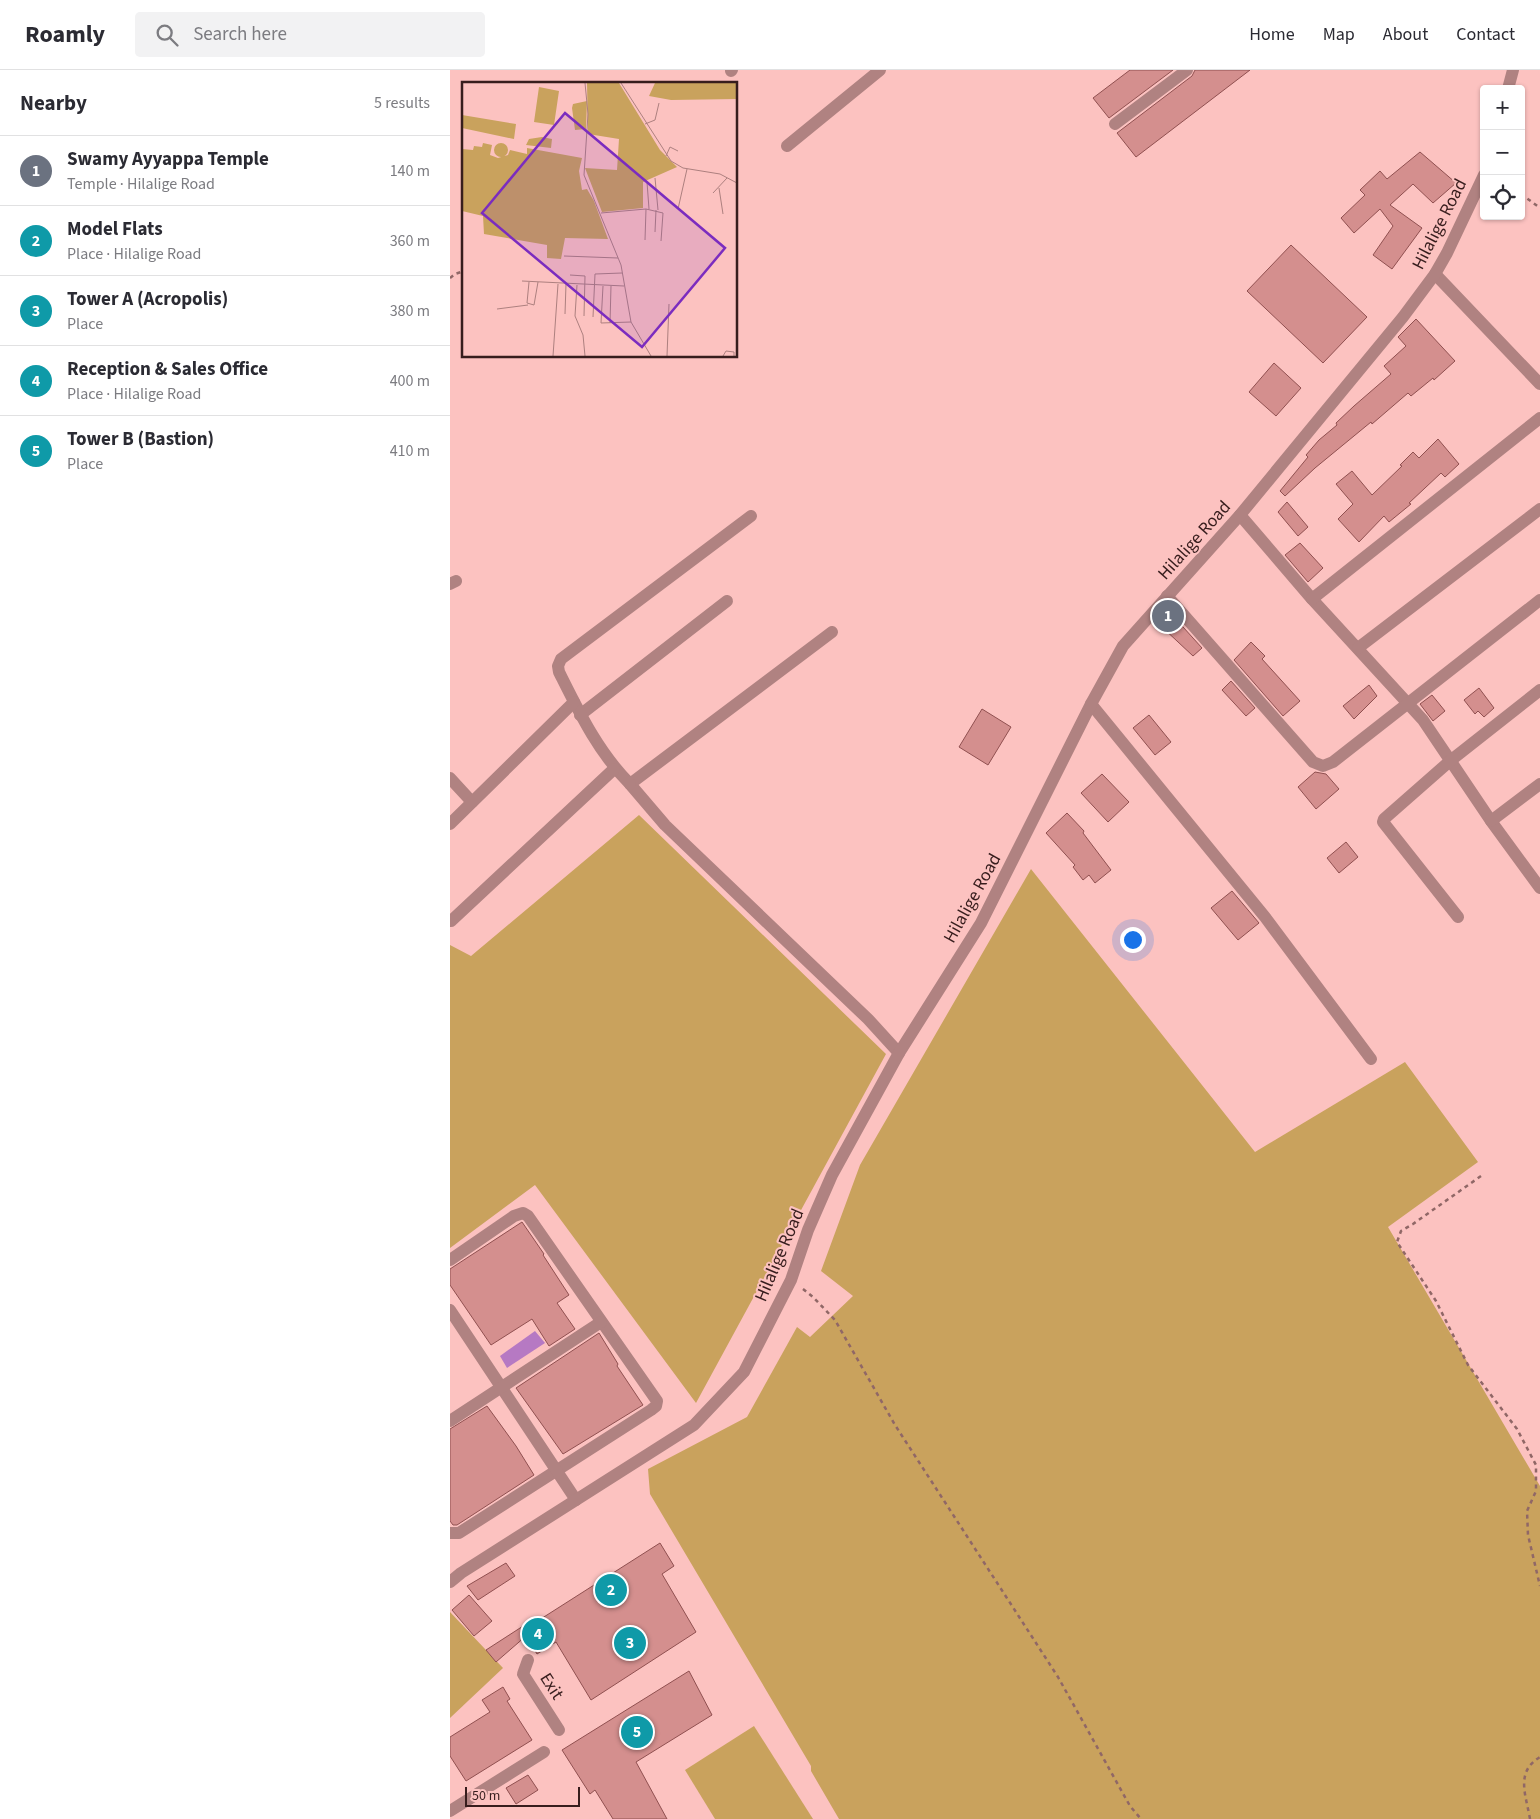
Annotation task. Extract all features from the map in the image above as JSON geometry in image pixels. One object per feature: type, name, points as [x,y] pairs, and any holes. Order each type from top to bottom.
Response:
[{"type":"street","points":[[787,146],[880,70]]},
{"type":"street","points":[[1115,124],[1187,70]]},
{"type":"street","points":[[1509,85],[1513,70]]},
{"type":"street","name":"Hilalige Road","points":[[450,1582],[461,1573],[694,1425],[744,1372],[791,1280],[808,1230],[832,1175],[899,1054],[981,922],[1091,704],[1124,646],[1240,515],[1404,317],[1435,274],[1447,253],[1480,183]]},
{"type":"street","points":[[1435,274],[1540,384]]},
{"type":"street","points":[[1312,599],[1540,418]]},
{"type":"street","points":[[1358,648],[1540,509]]},
{"type":"street","points":[[1240,515],[1312,599],[1422,720],[1491,821],[1540,888]]},
{"type":"street","points":[[750,516],[561,659],[558,666],[559,672],[580,715],[614,769],[630,784],[665,825],[868,1019],[899,1054]]},
{"type":"street","points":[[1167,596],[1313,762],[1323,766],[1333,762],[1540,600]]},
{"type":"street","points":[[580,715],[726,601]]},
{"type":"street","points":[[630,784],[832,632]]},
{"type":"street","points":[[1458,917],[1383,822],[1386,815],[1450,761],[1540,690]]},
{"type":"street","points":[[450,824],[574,702]]},
{"type":"street","points":[[1091,704],[1265,917],[1371,1058]]},
{"type":"street","points":[[452,921],[614,769]]},
{"type":"street","points":[[450,778],[472,802]]},
{"type":"street","points":[[1491,821],[1540,784]]},
{"type":"street","points":[[450,1260],[514,1216],[522,1212],[528,1216],[657,1401],[656,1406],[652,1410],[557,1471],[459,1533],[450,1532]]},
{"type":"street","points":[[450,1310],[576,1500]]},
{"type":"street","points":[[450,1421],[601,1322]]},
{"type":"street","name":"Exit","points":[[528,1660],[523,1674],[559,1730]]},
{"type":"street","points":[[450,1811],[544,1752]]},
{"type":"path","points":[[1525,197],[1540,208]]},
{"type":"path","points":[[450,278],[462,272]]},
{"type":"path","points":[[1481,1176],[1402,1231],[1397,1242],[1436,1301],[1468,1365],[1518,1429],[1536,1464],[1536,1491],[1527,1510],[1528,1535],[1540,1586]]},
{"type":"path","points":[[791,1280],[813,1297],[835,1320],[895,1425],[1058,1677],[1130,1806],[1141,1819]]},
{"type":"path","points":[[1530,1819],[1523,1780],[1531,1763],[1540,1757]]},
{"type":"shaded area","points":[[639,815],[886,1054],[696,1403],[535,1185],[450,1248],[450,945],[471,956]]},
{"type":"shaded area","points":[[1031,869],[1255,1152],[1405,1062],[1478,1162],[1388,1227],[1540,1486],[1540,1819],[839,1819],[811,1771],[811,1766],[650,1494],[648,1469],[747,1417],[797,1327],[810,1337],[853,1296],[821,1271],[860,1165]]},
{"type":"shaded area","points":[[535,1331],[545,1343],[507,1368],[500,1356]]},
{"type":"shaded area","points":[[450,1612],[503,1668],[450,1718]]},
{"type":"shaded area","points":[[754,1726],[813,1819],[715,1819],[685,1770]]},
{"type":"building","points":[[1130,70],[1173,70],[1109,118],[1093,98]]},
{"type":"building","points":[[1195,70],[1250,70],[1136,157],[1117,133],[1192,76]]},
{"type":"building","points":[[1420,152],[1456,183],[1433,203],[1413,184],[1390,205],[1422,228],[1392,269],[1373,255],[1393,226],[1380,209],[1354,233],[1341,218],[1365,195],[1360,190],[1380,171],[1387,179]]},
{"type":"building","points":[[1291,245],[1367,317],[1323,363],[1247,291]]},
{"type":"building","points":[[1416,319],[1455,361],[1434,380],[1433,378],[1411,396],[1408,393],[1372,424],[1371,422],[1315,468],[1285,496],[1280,491],[1308,457],[1306,455],[1319,440],[1391,374],[1384,366],[1406,346],[1398,337]]},
{"type":"building","points":[[1274,363],[1301,388],[1276,416],[1249,392]]},
{"type":"building","points":[[1438,439],[1459,464],[1445,477],[1441,473],[1409,503],[1411,504],[1389,522],[1384,516],[1359,542],[1338,519],[1353,504],[1336,484],[1352,471],[1372,495],[1402,466],[1400,465],[1413,452],[1419,458]]},
{"type":"building","points":[[1287,502],[1308,527],[1298,536],[1278,512]]},
{"type":"building","points":[[1300,543],[1323,568],[1308,582],[1285,555]]},
{"type":"building","points":[[1174,617],[1202,648],[1193,656],[1162,627]]},
{"type":"building","points":[[1251,642],[1265,656],[1262,659],[1300,701],[1283,716],[1234,660]]},
{"type":"building","points":[[1231,681],[1255,708],[1246,716],[1222,690]]},
{"type":"building","points":[[1369,685],[1377,696],[1354,719],[1343,706]]},
{"type":"building","points":[[1479,688],[1494,708],[1484,717],[1478,711],[1475,714],[1464,700]]},
{"type":"building","points":[[1432,695],[1445,711],[1433,721],[1420,704]]},
{"type":"building","points":[[982,709],[1011,727],[988,765],[959,747]]},
{"type":"building","points":[[1149,715],[1171,742],[1155,755],[1133,728]]},
{"type":"building","points":[[1315,772],[1326,774],[1339,789],[1316,809],[1298,787]]},
{"type":"building","points":[[1102,774],[1129,802],[1108,822],[1081,793]]},
{"type":"building","points":[[1067,813],[1084,831],[1083,833],[1111,870],[1095,883],[1089,875],[1083,880],[1073,867],[1075,865],[1046,833]]},
{"type":"building","points":[[1346,842],[1358,857],[1339,873],[1327,858]]},
{"type":"building","points":[[1232,891],[1259,923],[1238,940],[1211,908]]},
{"type":"building","points":[[522,1222],[569,1295],[557,1303],[575,1329],[549,1346],[532,1319],[491,1345],[450,1285],[450,1269]]},
{"type":"building","points":[[599,1333],[618,1364],[617,1366],[643,1405],[563,1454],[516,1388]]},
{"type":"building","points":[[487,1406],[534,1475],[457,1525],[453,1525],[450,1521],[450,1429]]},
{"type":"building","points":[[660,1543],[674,1566],[662,1574],[696,1632],[591,1700],[556,1642],[537,1654],[526,1636],[496,1662],[486,1650],[534,1619],[536,1622]]},
{"type":"building","points":[[506,1563],[515,1576],[478,1600],[467,1586]]},
{"type":"building","points":[[469,1595],[492,1621],[474,1636],[452,1610]]},
{"type":"building","points":[[689,1671],[712,1715],[636,1762],[667,1819],[613,1819],[595,1790],[590,1794],[562,1750]]},
{"type":"building","points":[[503,1687],[510,1699],[507,1701],[532,1740],[466,1781],[450,1756],[450,1737],[490,1712],[482,1700]]},
{"type":"building","points":[[528,1775],[538,1790],[516,1804],[506,1788]]},
{"type":"place","name":"Swamy Ayyappa Temple","points":[[1168,616]]},
{"type":"place","name":"Model Flats","points":[[611,1590]]},
{"type":"place","name":"Reception & Sales Office","points":[[538,1634]]},
{"type":"place","name":"Tower A (Acropolis)","points":[[630,1643]]},
{"type":"place","name":"Tower B (Bastion)","points":[[637,1732]]}]
